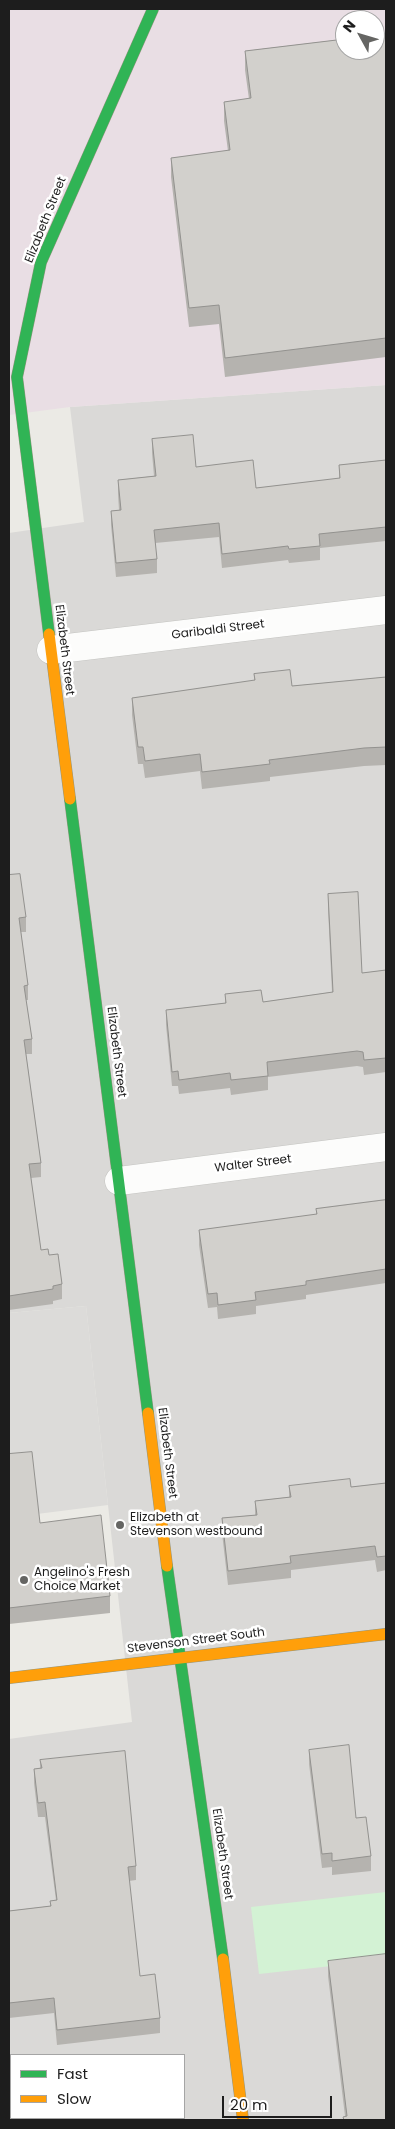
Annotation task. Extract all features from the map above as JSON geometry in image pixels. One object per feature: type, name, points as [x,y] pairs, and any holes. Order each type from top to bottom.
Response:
[{"type":"main road","name":"Elizabeth Street","points":[[153,9],[41,262],[17,378],[179,1657],[222,1948],[243,2120]]},
{"type":"main road","name":"Stevenson Street South","points":[[9,1678],[386,1634]]},
{"type":"street","name":"Garibaldi Street","points":[[50,650],[386,610]]},
{"type":"street","name":"Walter Street","points":[[119,1181],[386,1147]]},
{"type":"shaded area","points":[[9,9],[386,9],[386,385],[70,407],[9,415]]},
{"type":"shaded area","points":[[386,385],[386,2120],[9,2120],[9,1739],[132,1722],[86,1306],[9,1313],[9,533],[84,522],[70,407]]},
{"type":"shaded area","points":[[86,1306],[108,1505],[37,1514],[9,1471],[9,1313]]},
{"type":"green space","points":[[386,1892],[386,1960],[259,1974],[251,1907]]},
{"type":"building","points":[[385,34],[386,338],[225,358],[219,305],[189,308],[171,158],[230,150],[224,102],[251,98],[245,51],[335,40],[335,60],[385,60]]},
{"type":"building","points":[[193,435],[196,467],[253,460],[256,488],[340,478],[339,465],[386,460],[386,527],[319,534],[320,546],[289,549],[288,546],[222,554],[219,523],[154,530],[157,559],[116,563],[111,511],[121,510],[118,480],[156,476],[152,439]]},
{"type":"building","points":[[290,670],[292,686],[386,677],[386,747],[269,760],[270,764],[202,772],[200,754],[145,761],[143,747],[138,747],[132,698],[255,680],[254,674]]},
{"type":"building","points":[[20,874],[26,917],[19,918],[28,985],[24,986],[32,1039],[24,1040],[41,1163],[29,1164],[41,1250],[48,1249],[49,1255],[58,1254],[62,1284],[53,1286],[53,1289],[9,1296],[9,875]]},
{"type":"building","points":[[358,892],[362,973],[386,970],[386,1058],[364,1060],[363,1052],[357,1051],[267,1062],[268,1076],[231,1080],[230,1073],[179,1080],[178,1071],[172,1072],[166,1010],[226,1003],[225,994],[261,990],[263,1002],[333,992],[328,894]]},
{"type":"building","points":[[386,1200],[386,1269],[306,1281],[306,1285],[255,1292],[256,1300],[218,1305],[217,1293],[208,1294],[199,1230],[317,1214],[316,1209]]},
{"type":"building","points":[[32,1452],[40,1523],[101,1515],[110,1596],[9,1608],[9,1454]]},
{"type":"building","points":[[350,1479],[351,1487],[386,1483],[386,1556],[377,1557],[375,1546],[290,1556],[291,1563],[228,1571],[222,1518],[257,1515],[255,1501],[291,1497],[289,1486]]},
{"type":"building","points":[[349,1745],[356,1818],[366,1817],[371,1856],[332,1861],[332,1853],[322,1854],[309,1750]]},
{"type":"building","points":[[125,1751],[136,1866],[128,1867],[140,1976],[155,1974],[160,2018],[57,2030],[54,1998],[9,2003],[9,1911],[51,1906],[50,1901],[57,1900],[45,1802],[38,1803],[34,1769],[42,1768],[40,1760]]},
{"type":"building","points":[[386,1954],[386,2120],[344,2120],[343,2117],[347,2116],[328,1961]]},
{"type":"building","points":[[10,2098],[10,2119],[173,2120],[9,2120]]},
{"type":"traffic: fast","points":[[49,634],[17,377],[41,262],[153,9]]},
{"type":"traffic: fast","points":[[70,799],[148,1413]]},
{"type":"traffic: fast","points":[[167,1566],[223,1959]]},
{"type":"traffic: slow","points":[[49,634],[70,799]]},
{"type":"traffic: slow","points":[[148,1413],[167,1566]]},
{"type":"traffic: slow","points":[[9,1678],[386,1634]]},
{"type":"traffic: slow","points":[[223,1959],[243,2120]]},
{"type":"place","name":"Elizabeth at Stevenson westbound","points":[[120,1525]]},
{"type":"place","name":"Angelino's Fresh Choice Market","points":[[24,1580]]}]
